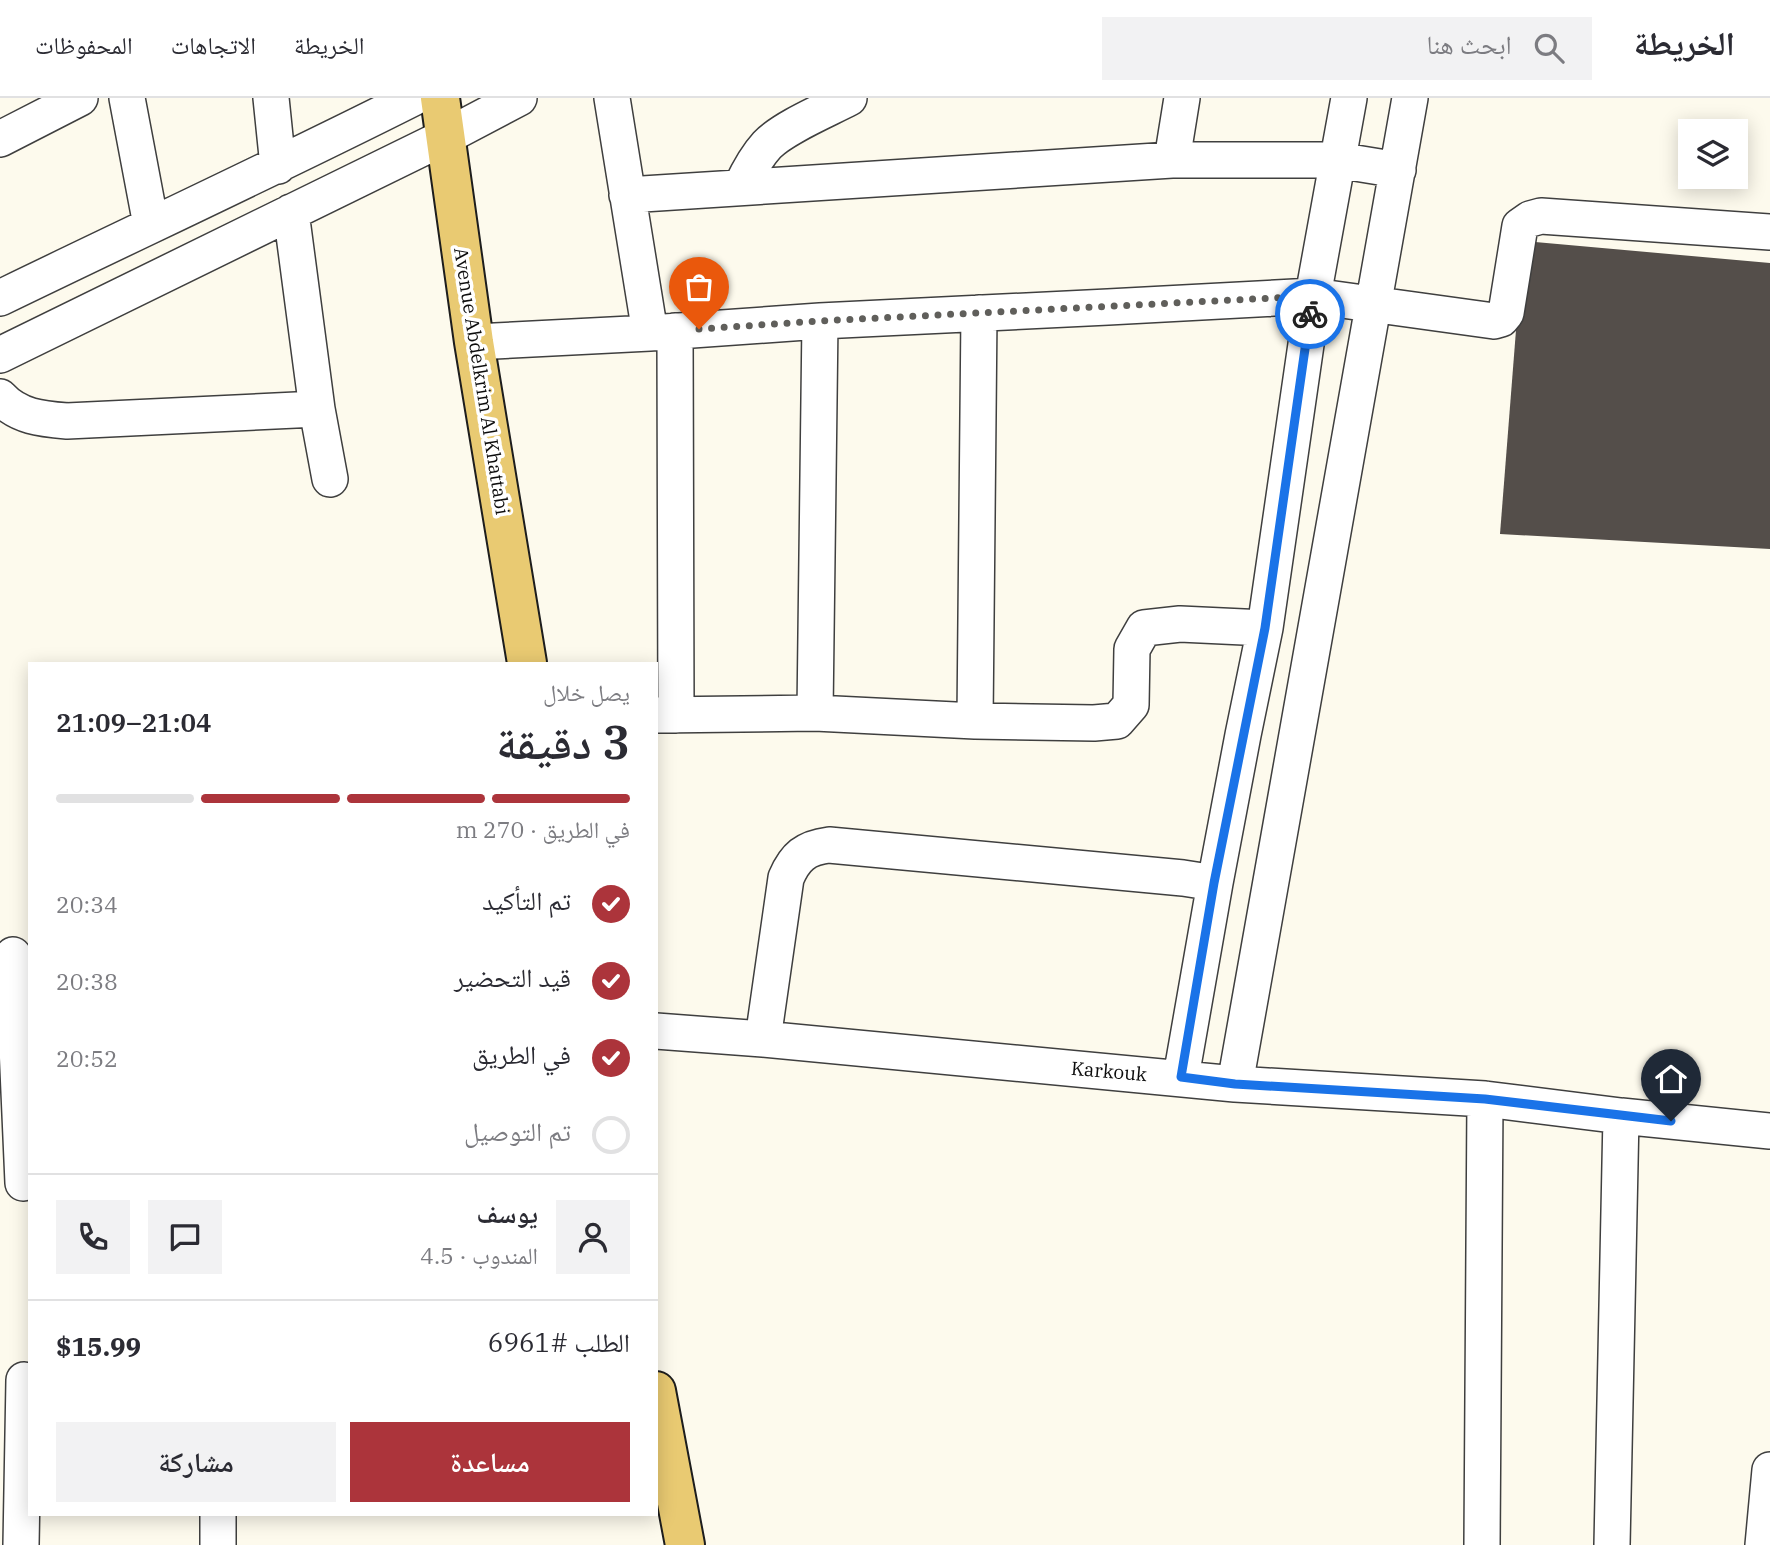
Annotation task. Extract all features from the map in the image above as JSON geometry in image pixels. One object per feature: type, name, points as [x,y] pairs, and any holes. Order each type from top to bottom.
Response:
[{"type":"main road","name":"Avenue Abdelkrim Al Khattabi","points":[[440,98],[474,342],[527,662]]},
{"type":"main road","points":[[658,1402],[685,1545]]},
{"type":"street","points":[[0,139],[80,98]]},
{"type":"street","points":[[127,98],[151,225]]},
{"type":"street","points":[[271,98],[278,166]]},
{"type":"street","points":[[0,298],[278,166],[413,98]]},
{"type":"street","points":[[0,355],[445,137],[519,98]]},
{"type":"street","points":[[612,98],[628,195],[663,332],[666,715],[815,713],[975,721],[1117,721],[1131,705],[1132,649],[1144,628],[1180,624],[1265,628]]},
{"type":"street","points":[[741,187],[769,143],[782,133],[849,98]]},
{"type":"street","points":[[1172,160],[1182,98]]},
{"type":"street","points":[[1181,1077],[1214,883],[1265,628],[1312,296],[1349,98]]},
{"type":"street","points":[[1235,1084],[1410,98]]},
{"type":"street","points":[[628,195],[1172,160],[1337,160],[1398,170]]},
{"type":"street","points":[[291,212],[317,409],[330,479]]},
{"type":"street","points":[[474,342],[1312,296],[1494,321],[1501,319],[1506,313],[1520,226],[1530,219],[1541,216],[1770,232]]},
{"type":"street","points":[[975,721],[979,313]]},
{"type":"street","points":[[815,713],[820,321]]},
{"type":"street","points":[[0,397],[19,412],[42,419],[67,421],[317,409]]},
{"type":"street","points":[[763,1038],[786,878],[797,858],[819,846],[1214,883]]},
{"type":"street","points":[[14,955],[18,1183]]},
{"type":"street","name":"Karkouk","points":[[658,1031],[763,1038],[1235,1084],[1485,1099],[1770,1131]]},
{"type":"street","points":[[1482,1545],[1485,1099]]},
{"type":"street","points":[[1612,1545],[1621,1116]]},
{"type":"street","points":[[18,1380],[21,1545]]},
{"type":"street","points":[[1763,1545],[1770,1470]]},
{"type":"street","points":[[218,1516],[218,1545]]},
{"type":"building","points":[[1523,241],[1770,263],[1770,549],[1500,534]]},
{"type":"way so far","points":[[699,329],[1312,296],[1310,314]]},
{"type":"route","points":[[1310,314],[1265,628],[1214,883],[1181,1077],[1235,1084],[1485,1099],[1671,1121]]}]
